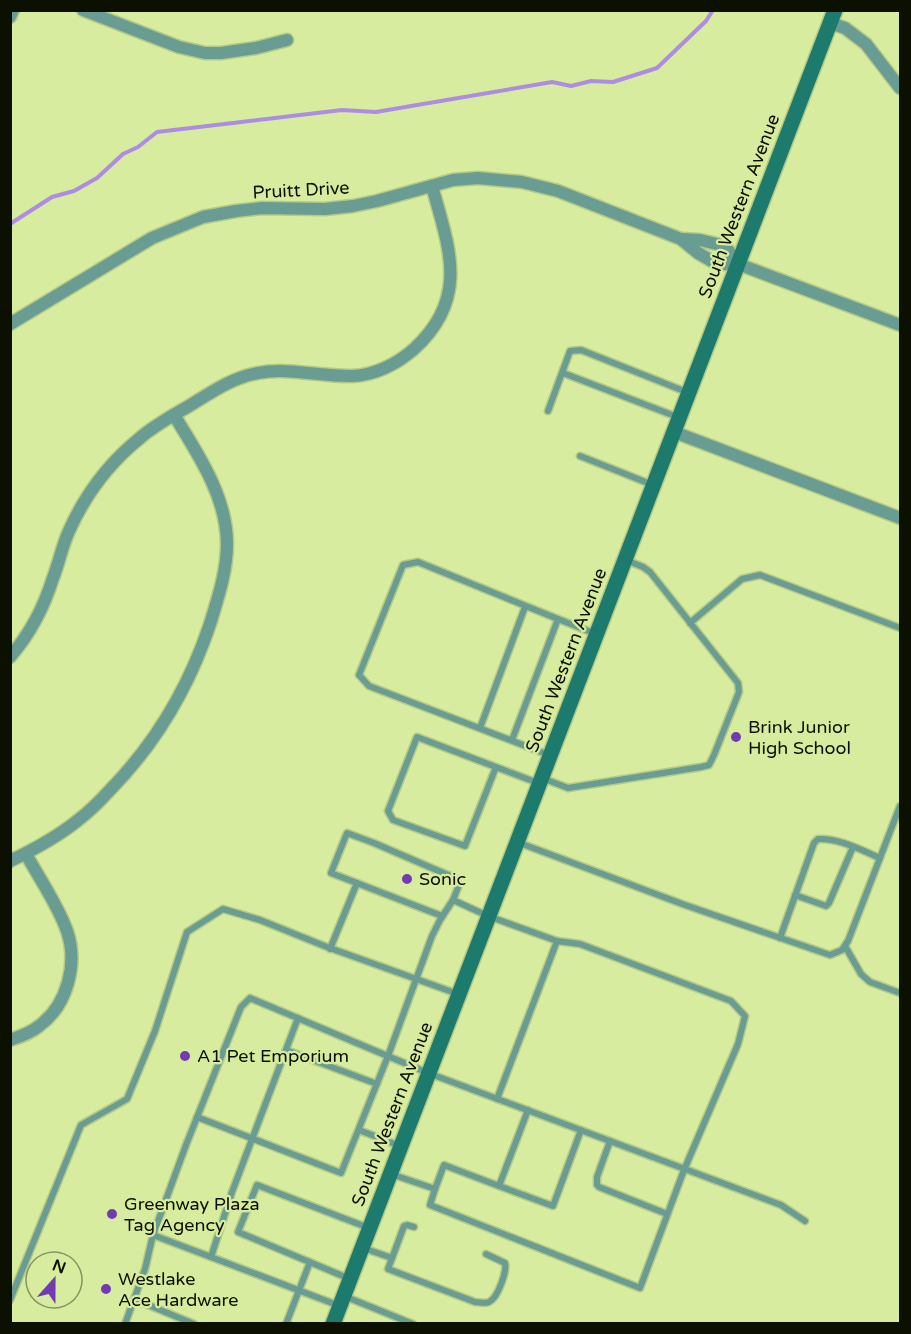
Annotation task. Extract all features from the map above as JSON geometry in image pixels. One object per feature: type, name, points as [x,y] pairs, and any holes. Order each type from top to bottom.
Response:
[{"type":"main road","name":"South Western Avenue","points":[[333,1323],[832,17]]},
{"type":"street","points":[[10,17],[13,10]]},
{"type":"street","points":[[82,10],[179,47],[205,53],[256,48],[287,40]]},
{"type":"street","points":[[832,17],[866,44],[900,88]]},
{"type":"street","name":"Pruitt Drive","points":[[10,324],[152,238],[195,220],[217,214],[262,208],[325,209],[353,206],[453,180],[502,179],[558,191],[681,239],[700,240],[726,246],[738,264]]},
{"type":"street","points":[[10,657],[32,628],[44,602],[68,532],[88,495],[102,475],[140,437],[227,384],[246,376],[281,371],[338,376],[364,375],[389,366],[405,357],[427,336],[437,322],[448,296],[451,269],[446,233],[432,186]]},
{"type":"street","points":[[738,264],[900,325]]},
{"type":"street","points":[[10,861],[26,854],[77,821],[124,776],[160,729],[179,698],[209,625],[225,569],[227,543],[223,516],[216,491],[195,449],[174,415]]},
{"type":"street","points":[[677,425],[900,518]]},
{"type":"street","points":[[10,1040],[30,1032],[51,1015],[65,991],[72,963],[68,932],[62,917],[26,854]]},
{"type":"lane","points":[[548,411],[570,351],[581,350],[689,393]]},
{"type":"lane","points":[[563,373],[677,425]]},
{"type":"lane","points":[[580,456],[654,485]]},
{"type":"lane","points":[[496,767],[465,846],[393,820],[388,811],[417,737],[496,767],[568,788],[709,765],[739,692],[738,683],[650,572],[626,559]]},
{"type":"lane","points":[[550,755],[369,686],[359,675],[403,565],[418,562],[596,634]]},
{"type":"lane","points":[[690,623],[742,579],[760,575],[900,628]]},
{"type":"lane","points":[[480,728],[525,607]]},
{"type":"lane","points":[[512,740],[558,619]]},
{"type":"lane","points":[[516,842],[685,905],[830,955],[842,950],[845,946],[900,806]]},
{"type":"lane","points":[[197,1117],[341,1173],[388,1056],[432,936],[459,885],[455,878],[347,833],[330,873],[442,916]]},
{"type":"lane","points":[[780,938],[814,843],[818,839],[826,839],[880,858]]},
{"type":"lane","points":[[795,895],[826,906],[832,899],[852,847]]},
{"type":"lane","points":[[330,949],[357,883]]},
{"type":"lane","points":[[453,900],[488,916],[557,941],[580,944],[731,1001],[745,1016],[738,1044],[684,1170],[640,1288],[430,1205],[444,1165],[554,1206],[581,1130]]},
{"type":"lane","points":[[10,1300],[81,1125],[127,1099],[155,1031],[187,932],[223,909],[260,920],[330,949],[459,994]]},
{"type":"lane","points":[[497,1099],[557,941]]},
{"type":"lane","points":[[845,946],[861,974],[870,982],[900,993]]},
{"type":"lane","points":[[125,1323],[145,1269],[153,1235],[197,1117],[241,1006],[250,998],[428,1073],[781,1205],[806,1221]]},
{"type":"lane","points":[[211,1257],[232,1192],[298,1018]]},
{"type":"lane","points":[[286,1050],[377,1084]]},
{"type":"lane","points":[[499,1186],[528,1110]]},
{"type":"lane","points":[[359,1130],[401,1146]]},
{"type":"lane","points":[[610,1141],[597,1177],[597,1185],[667,1214]]},
{"type":"lane","points":[[390,1173],[435,1189]]},
{"type":"lane","points":[[350,1279],[238,1232],[257,1185],[369,1228]]},
{"type":"lane","points":[[414,1227],[404,1226],[388,1269],[475,1302],[490,1302],[496,1296],[506,1268],[505,1263],[486,1254]]},
{"type":"lane","points":[[153,1235],[298,1290],[413,1323]]},
{"type":"lane","points":[[362,1247],[392,1258]]},
{"type":"lane","points":[[285,1323],[310,1262]]},
{"type":"lane","points":[[134,1299],[194,1323]]},
{"type":"waterway","points":[[10,224],[52,197],[74,191],[97,178],[123,154],[138,147],[157,132],[342,110],[376,112],[552,82],[571,86],[591,81],[613,82],[657,68],[706,21],[713,10]]},
{"type":"place","name":"Brink Junior High School","points":[[736,737]]},
{"type":"place","name":"Sonic","points":[[407,879]]},
{"type":"place","name":"A1 Pet Emporium","points":[[185,1056]]},
{"type":"place","name":"Greenway Plaza Tag Agency","points":[[112,1214]]},
{"type":"place","name":"Westlake Ace Hardware","points":[[106,1289]]}]
